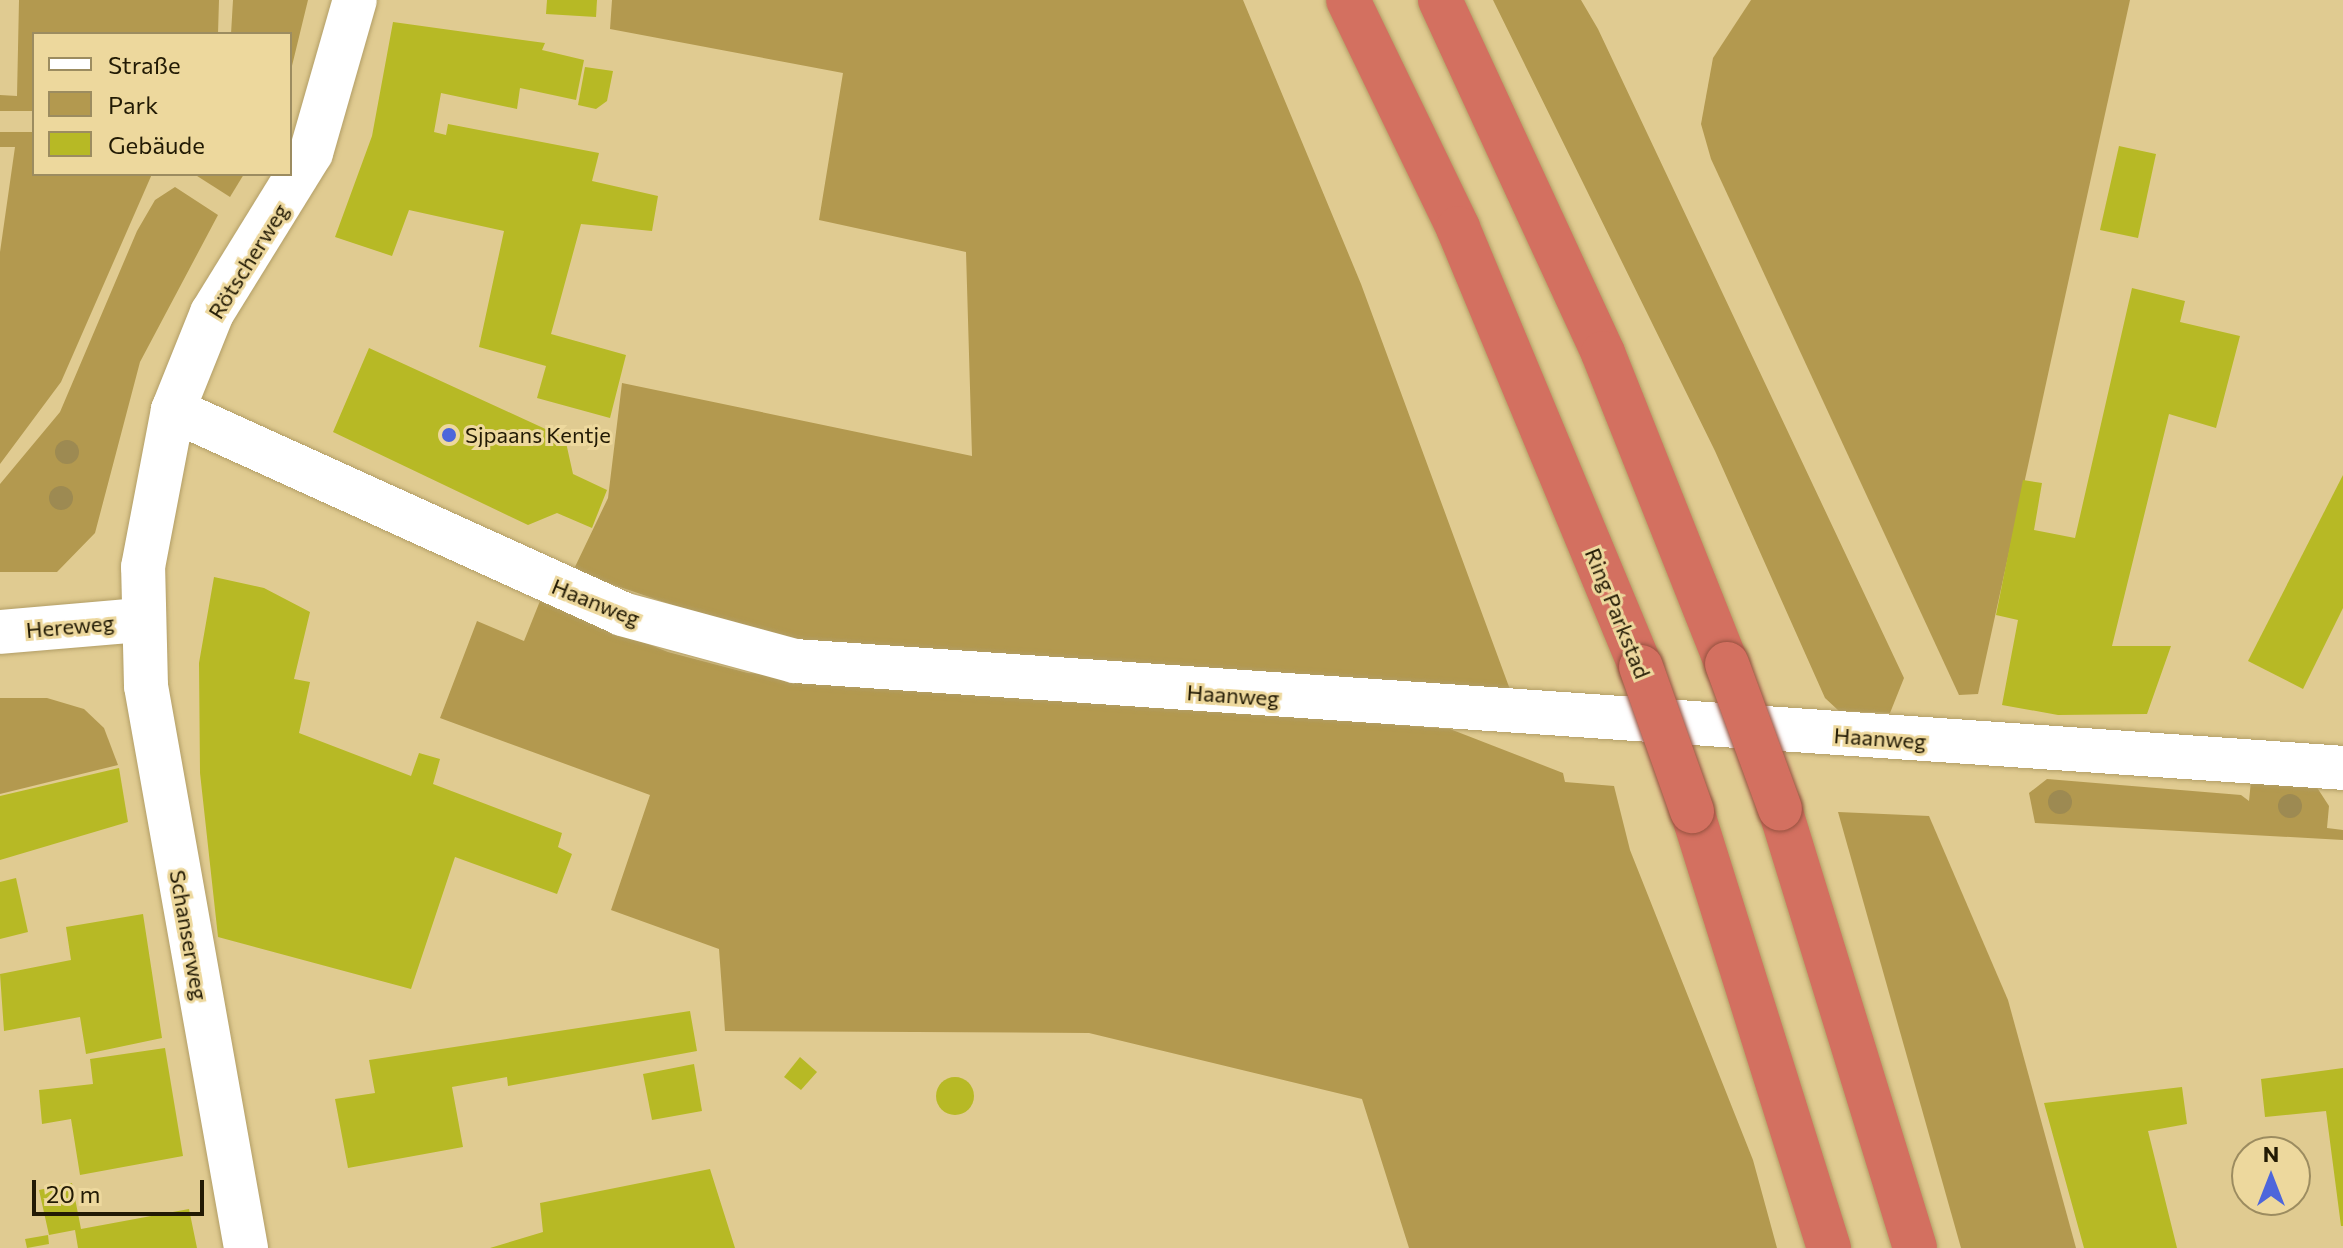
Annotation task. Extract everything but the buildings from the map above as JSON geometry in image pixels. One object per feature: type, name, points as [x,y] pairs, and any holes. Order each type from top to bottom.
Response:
[{"type":"highway","name":"Ring Parkstad","points":[[1348,0],[1458,228],[1641,667],[1692,811],[1829,1248]]},
{"type":"highway","points":[[1440,0],[1603,353],[1727,664],[1780,809],[1915,1248]]},
{"type":"street","name":"Rötscherweg","points":[[141,620],[154,486],[173,410],[212,313],[311,153],[355,0]]},
{"type":"street","name":"Haanweg","points":[[173,410],[622,614],[795,661],[2343,768]]},
{"type":"street","name":"Hereweg","points":[[0,632],[141,620]]},
{"type":"street","name":"Schanserweg","points":[[141,620],[146,686],[246,1248]]},
{"type":"green space","points":[[19,0],[219,0],[218,32],[32,32],[32,111],[0,111],[0,95],[17,96]]},
{"type":"green space","points":[[233,0],[308,0],[292,66],[292,32],[231,32]]},
{"type":"green space","points":[[612,0],[1243,0],[1361,284],[1512,695],[824,643],[749,631],[573,571],[608,498],[622,383],[972,456],[966,252],[819,220],[843,73],[610,29]]},
{"type":"green space","points":[[1493,0],[1581,0],[1598,29],[1904,678],[1890,713],[1839,711],[1825,698],[1715,451]]},
{"type":"green space","points":[[1751,0],[2130,0],[1978,694],[1959,695],[1711,159],[1701,124],[1713,58]]},
{"type":"green space","points":[[0,132],[32,132],[32,176],[151,176],[61,382],[0,464],[0,252],[15,147],[0,147]]},
{"type":"green space","points":[[197,176],[243,176],[230,197]]},
{"type":"green space","points":[[175,187],[218,215],[140,362],[95,533],[57,572],[0,572],[0,484],[60,412],[137,231],[155,200]]},
{"type":"green space","points":[[540,601],[668,652],[748,673],[1450,729],[1563,773],[1565,782],[1614,786],[1630,850],[1753,1160],[1777,1248],[1409,1248],[1362,1099],[1089,1033],[725,1031],[719,949],[611,910],[650,795],[440,718],[477,621],[524,641]]},
{"type":"green space","points":[[0,698],[47,698],[84,709],[104,728],[118,765],[0,794]]},
{"type":"green space","points":[[2047,779],[2241,795],[2249,801],[2251,781],[2316,786],[2329,806],[2327,828],[2343,830],[2343,840],[2035,823],[2029,793]]},
{"type":"green space","points":[[1838,812],[1929,816],[2008,1000],[2076,1248],[1961,1248]]},
{"type":"place","name":"Sjpaans Kentje","points":[[449,435]]}]
